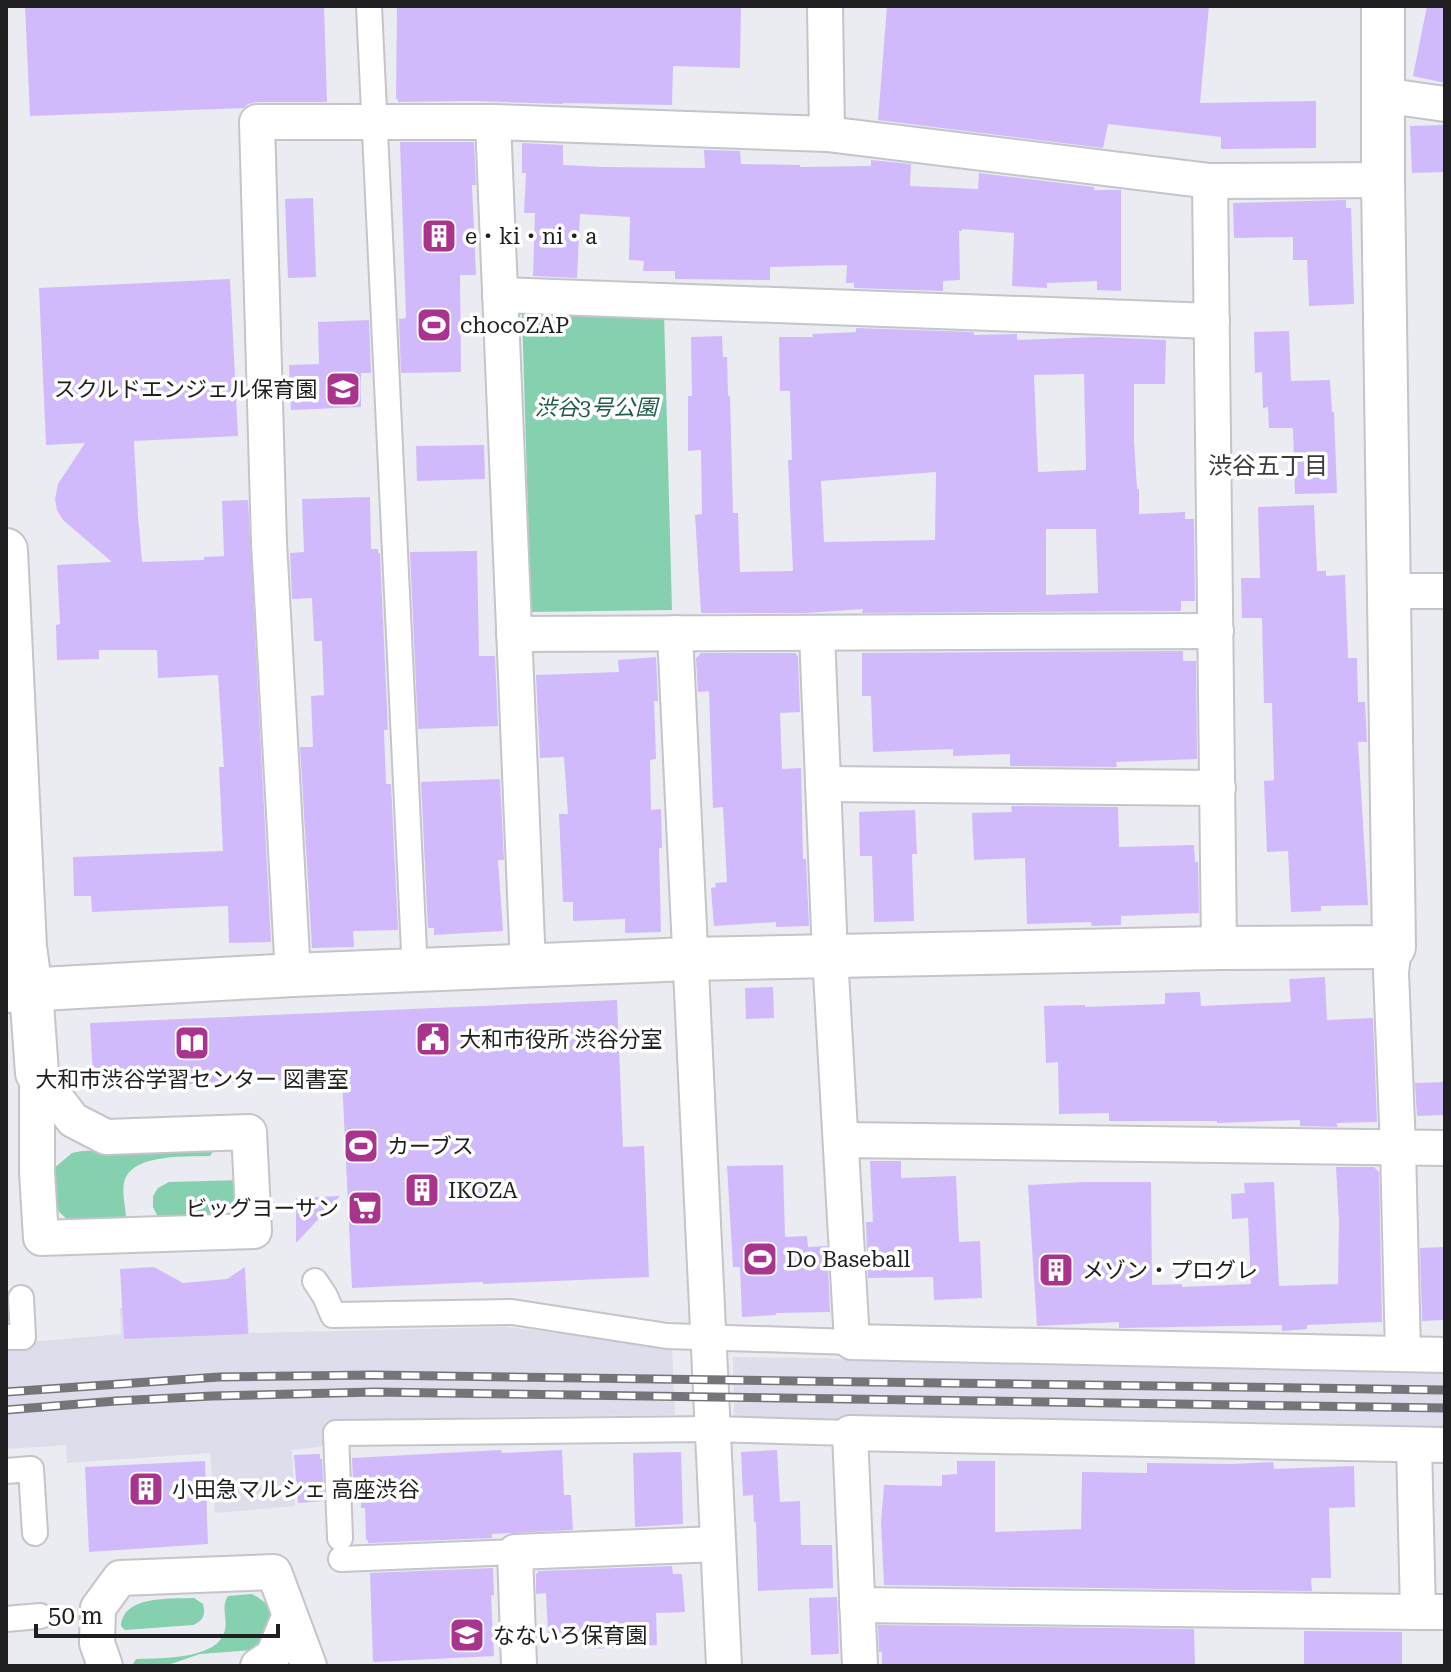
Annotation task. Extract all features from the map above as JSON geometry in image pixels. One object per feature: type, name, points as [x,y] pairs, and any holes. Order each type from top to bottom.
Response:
[{"type":"street","points":[[369,6],[414,951]]},
{"type":"street","points":[[825,6],[827,134]]},
{"type":"street","points":[[1383,6],[1394,947],[1391,972],[1403,1354]]},
{"type":"street","points":[[1382,95],[1445,104]]},
{"type":"street","points":[[293,975],[269,543],[257,122],[493,122],[827,134],[1210,181],[1383,180]]},
{"type":"street","points":[[493,122],[528,966]]},
{"type":"street","points":[[1210,181],[1219,948]]},
{"type":"street","points":[[500,295],[1212,321]]},
{"type":"street","points":[[6,550],[25,947],[18,990],[37,1073],[37,1172],[41,1238],[254,1231],[249,1132],[106,1137],[71,1144],[37,1172]]},
{"type":"street","points":[[1389,591],[1445,591]]},
{"type":"street","points":[[514,634],[1216,631]]},
{"type":"street","points":[[675,633],[724,1666]]},
{"type":"street","points":[[817,633],[830,955],[852,1342]]},
{"type":"street","points":[[823,784],[1218,788]]},
{"type":"street","points":[[18,990],[690,959],[1394,947]]},
{"type":"street","points":[[37,1073],[73,1120],[106,1137]]},
{"type":"street","points":[[841,1140],[1445,1148]]},
{"type":"street","points":[[315,1281],[333,1315],[512,1312],[667,1336],[1445,1355]]},
{"type":"street","points":[[6,1337],[23,1337],[21,1298]]},
{"type":"street","points":[[718,1544],[515,1552],[341,1548],[336,1433],[712,1429],[1430,1445],[1431,1612],[857,1605]]},
{"type":"street","points":[[850,1433],[860,1666]]},
{"type":"street","points":[[6,1471],[31,1469],[35,1533]]},
{"type":"street","points":[[515,1552],[519,1666]]},
{"type":"street","points":[[105,1666],[97,1643],[98,1608],[120,1578],[274,1572],[309,1666]]},
{"type":"street","points":[[6,1619],[40,1616]]},
{"type":"street","points":[[258,1666],[273,1656],[289,1617]]},
{"type":"shaded area","points":[[247,1301],[249,1333],[505,1327],[672,1347],[675,1415],[480,1417],[327,1425],[326,1446],[292,1450],[295,1506],[215,1513],[210,1453],[67,1463],[66,1445],[6,1449],[6,1344],[121,1334],[120,1308]]},
{"type":"shaded area","points":[[733,1357],[1445,1367],[1445,1431],[734,1423]]},
{"type":"green space","name":"渋谷3号公園","points":[[664,313],[672,610],[531,612],[522,314]]},
{"type":"green space","points":[[209,1147],[213,1151],[210,1156],[160,1159],[137,1166],[128,1173],[124,1183],[124,1219],[68,1220],[53,1203],[53,1169],[72,1153]]},
{"type":"green space","points":[[241,1180],[232,1207],[214,1218],[164,1221],[153,1207],[153,1196],[158,1188],[169,1182]]},
{"type":"green space","points":[[252,1594],[271,1611],[272,1622],[270,1636],[253,1650],[200,1654],[165,1666],[134,1666],[136,1659],[185,1656],[210,1648],[219,1642],[224,1633],[228,1596]]},
{"type":"green space","points":[[194,1598],[203,1604],[204,1614],[193,1625],[125,1630],[121,1626],[124,1616],[139,1604],[161,1599]]},
{"type":"building","points":[[25,6],[324,6],[327,102],[257,102],[244,108],[30,116]]},
{"type":"building","points":[[397,6],[741,6],[740,68],[673,66],[672,105],[398,102]]},
{"type":"building","points":[[887,6],[1209,6],[1200,103],[1316,101],[1316,148],[1221,149],[1221,137],[1108,124],[1103,148],[878,120]]},
{"type":"building","points":[[1427,6],[1445,6],[1445,83],[1413,76]]},
{"type":"building","points":[[1445,125],[1445,172],[1412,173],[1410,126]]},
{"type":"building","points":[[400,142],[474,142],[476,185],[472,185],[476,275],[460,275],[461,372],[401,373],[399,319],[406,318]]},
{"type":"building","points":[[522,143],[563,145],[563,165],[705,168],[704,150],[740,151],[741,164],[871,166],[871,160],[911,164],[910,186],[978,189],[979,173],[1094,187],[1094,190],[1121,190],[1121,291],[1097,290],[1097,281],[1047,283],[1047,288],[1012,286],[1014,233],[962,229],[959,231],[960,280],[943,281],[943,291],[854,288],[854,283],[846,283],[847,265],[770,267],[770,280],[675,279],[675,271],[643,271],[644,261],[629,260],[630,217],[580,214],[577,278],[533,276],[535,213],[524,213],[526,173],[522,173]]},
{"type":"building","points":[[313,198],[316,277],[288,278],[285,199]]},
{"type":"building","points":[[1346,200],[1346,208],[1351,208],[1354,304],[1309,306],[1307,260],[1293,260],[1293,237],[1234,238],[1233,203]]},
{"type":"building","points":[[230,279],[238,436],[134,441],[138,516],[142,562],[204,560],[204,557],[224,556],[222,501],[248,500],[271,942],[229,943],[228,906],[92,912],[91,896],[74,896],[73,857],[223,851],[219,767],[224,767],[218,675],[158,678],[157,650],[99,650],[99,659],[57,660],[56,625],[60,624],[57,565],[112,562],[63,520],[57,510],[55,499],[58,484],[85,443],[46,445],[39,288]]},
{"type":"building","points":[[369,320],[371,373],[361,373],[361,407],[291,410],[289,365],[319,364],[318,322]]},
{"type":"building","points":[[856,328],[974,332],[974,335],[1017,334],[1017,340],[1097,337],[1166,340],[1165,384],[1134,384],[1139,514],[1185,512],[1185,519],[1194,519],[1195,601],[1181,601],[1181,611],[862,613],[863,609],[807,613],[701,613],[695,515],[702,514],[701,450],[688,451],[688,396],[692,396],[691,337],[722,336],[723,357],[727,357],[733,513],[738,513],[740,572],[793,571],[788,460],[792,460],[790,391],[780,391],[779,337],[856,332]],"holes":[[[1084,374],[1086,470],[1038,472],[1034,375]],[[936,472],[935,540],[824,542],[821,481]],[[1046,529],[1096,529],[1098,593],[1046,595]]]},
{"type":"building","points":[[1289,331],[1291,381],[1330,380],[1337,493],[1295,494],[1293,428],[1269,428],[1268,407],[1263,408],[1262,372],[1255,373],[1254,332]]},
{"type":"building","points":[[484,445],[485,479],[417,481],[416,446]]},
{"type":"building","points":[[370,497],[371,549],[378,549],[380,553],[388,730],[384,730],[386,784],[391,784],[398,930],[353,931],[354,947],[312,948],[300,747],[313,747],[311,696],[324,695],[322,641],[314,641],[312,598],[292,599],[290,553],[304,552],[302,499]]},
{"type":"building","points":[[1314,505],[1317,571],[1326,571],[1326,576],[1345,575],[1348,658],[1357,658],[1358,702],[1365,702],[1367,742],[1358,742],[1368,905],[1321,906],[1321,911],[1291,912],[1288,851],[1267,852],[1264,781],[1274,780],[1272,703],[1264,703],[1262,618],[1242,618],[1241,578],[1260,578],[1258,507]]},
{"type":"building","points":[[477,551],[479,656],[495,656],[498,726],[418,729],[410,552]]},
{"type":"building","points":[[1183,651],[1183,661],[1196,661],[1197,759],[1116,762],[1117,767],[1010,766],[1010,754],[953,756],[953,749],[873,752],[871,696],[862,696],[862,653]]},
{"type":"building","points":[[701,653],[795,653],[798,656],[800,712],[780,713],[782,769],[801,768],[803,859],[806,859],[809,926],[776,927],[776,922],[714,926],[711,888],[716,887],[715,883],[727,882],[723,807],[713,808],[709,691],[698,692],[696,658]]},
{"type":"building","points":[[656,657],[656,759],[650,760],[651,810],[661,809],[661,932],[625,933],[625,919],[573,921],[573,902],[563,902],[559,814],[568,814],[564,757],[540,758],[536,675],[619,672],[618,660]]},
{"type":"building","points":[[500,779],[504,860],[498,860],[503,931],[434,935],[434,928],[428,928],[421,782]]},
{"type":"building","points":[[1011,806],[1118,807],[1119,847],[1194,845],[1195,862],[1198,862],[1199,913],[1121,916],[1121,925],[1092,926],[1091,922],[1027,924],[1025,858],[974,860],[972,813],[1012,812]]},
{"type":"building","points":[[915,810],[917,854],[912,854],[914,921],[874,922],[872,856],[860,856],[859,812]]},
{"type":"building","points":[[1325,977],[1327,1020],[1373,1018],[1377,1122],[1336,1123],[1338,1127],[1300,1126],[1300,1120],[1217,1123],[1109,1121],[1109,1113],[1059,1114],[1058,1062],[1046,1063],[1044,1006],[1165,1004],[1165,993],[1200,992],[1201,1006],[1291,1002],[1289,979]]},
{"type":"building","points":[[773,987],[774,1018],[746,1019],[745,988]]},
{"type":"building","name":"IKOZA","points":[[617,1000],[623,1147],[644,1146],[649,1277],[352,1288],[342,1078],[122,1087],[122,1074],[93,1076],[90,1023]]},
{"type":"building","points":[[1445,1082],[1445,1115],[1417,1116],[1415,1083]]},
{"type":"building","points":[[870,1161],[901,1161],[901,1178],[956,1176],[959,1242],[980,1241],[982,1298],[934,1300],[933,1277],[868,1278],[866,1222],[873,1222]]},
{"type":"building","points":[[783,1165],[785,1237],[807,1236],[808,1247],[827,1246],[830,1312],[742,1317],[740,1267],[733,1267],[727,1166]]},
{"type":"building","points":[[1336,1167],[1374,1167],[1379,1172],[1382,1322],[1307,1325],[1307,1329],[1282,1331],[1282,1325],[1119,1328],[1119,1322],[1037,1326],[1028,1185],[1151,1182],[1152,1285],[1182,1284],[1182,1287],[1251,1284],[1248,1218],[1232,1219],[1231,1194],[1245,1193],[1244,1183],[1274,1182],[1279,1286],[1338,1284]]},
{"type":"building","points":[[340,1196],[296,1243],[296,1198]]},
{"type":"building","points":[[1445,1247],[1445,1320],[1422,1321],[1420,1248]]},
{"type":"building","points":[[154,1267],[183,1283],[227,1279],[245,1267],[248,1334],[124,1339],[120,1269]]},
{"type":"building","points":[[501,1450],[502,1453],[562,1450],[564,1495],[571,1495],[573,1530],[492,1534],[492,1538],[368,1543],[365,1508],[361,1508],[361,1499],[354,1499],[352,1458]]},
{"type":"building","points":[[777,1450],[780,1502],[800,1501],[801,1545],[832,1545],[833,1588],[758,1591],[753,1495],[743,1496],[741,1452]]},
{"type":"building","points":[[681,1452],[683,1524],[635,1527],[633,1453]]},
{"type":"building","points":[[320,1454],[324,1501],[298,1503],[294,1455]]},
{"type":"building","points":[[205,1461],[208,1544],[89,1552],[85,1467]]},
{"type":"building","points":[[957,1461],[995,1461],[995,1532],[1081,1529],[1082,1472],[1147,1473],[1147,1463],[1273,1462],[1274,1469],[1354,1466],[1355,1507],[1329,1508],[1331,1578],[1311,1578],[1312,1591],[884,1585],[881,1523],[884,1485],[942,1486],[942,1475],[957,1474]]},
{"type":"building","points":[[672,1566],[673,1574],[682,1574],[685,1612],[656,1613],[657,1645],[593,1649],[592,1632],[548,1633],[546,1593],[536,1594],[536,1574],[539,1571]]},
{"type":"building","points":[[493,1568],[494,1656],[373,1662],[370,1573]]},
{"type":"building","points":[[837,1597],[839,1654],[811,1655],[809,1598]]},
{"type":"building","points":[[878,1625],[1194,1629],[1195,1666],[882,1666]]},
{"type":"building","points":[[1304,1631],[1402,1632],[1402,1666],[1304,1666]]},
{"type":"railway","points":[[6,1392],[219,1377],[374,1375],[1445,1390]]},
{"type":"railway","points":[[6,1410],[212,1396],[375,1392],[1445,1408]]},
{"type":"place","name":"e・ki・ni・a","points":[[439,236]]},
{"type":"place","name":"chocoZAP","points":[[434,325]]},
{"type":"place","name":"スクルドエンジェル保育園","points":[[343,389]]},
{"type":"place","name":"大和市役所 渋谷分室","points":[[433,1039]]},
{"type":"place","name":"大和市渋谷学習センター 図書室","points":[[192,1043]]},
{"type":"place","name":"カーブス","points":[[361,1146]]},
{"type":"place","name":"IKOZA","points":[[422,1190]]},
{"type":"place","name":"ビッグヨーサン","points":[[365,1208]]},
{"type":"place","name":"Do Baseball","points":[[760,1259]]},
{"type":"place","name":"メゾン・プログレ","points":[[1056,1270]]},
{"type":"place","name":"小田急マルシェ 高座渋谷","points":[[146,1489]]},
{"type":"place","name":"なないろ保育園","points":[[467,1635]]},
{"type":"district","name":"渋谷五丁目","points":[[1268,466]]}]
